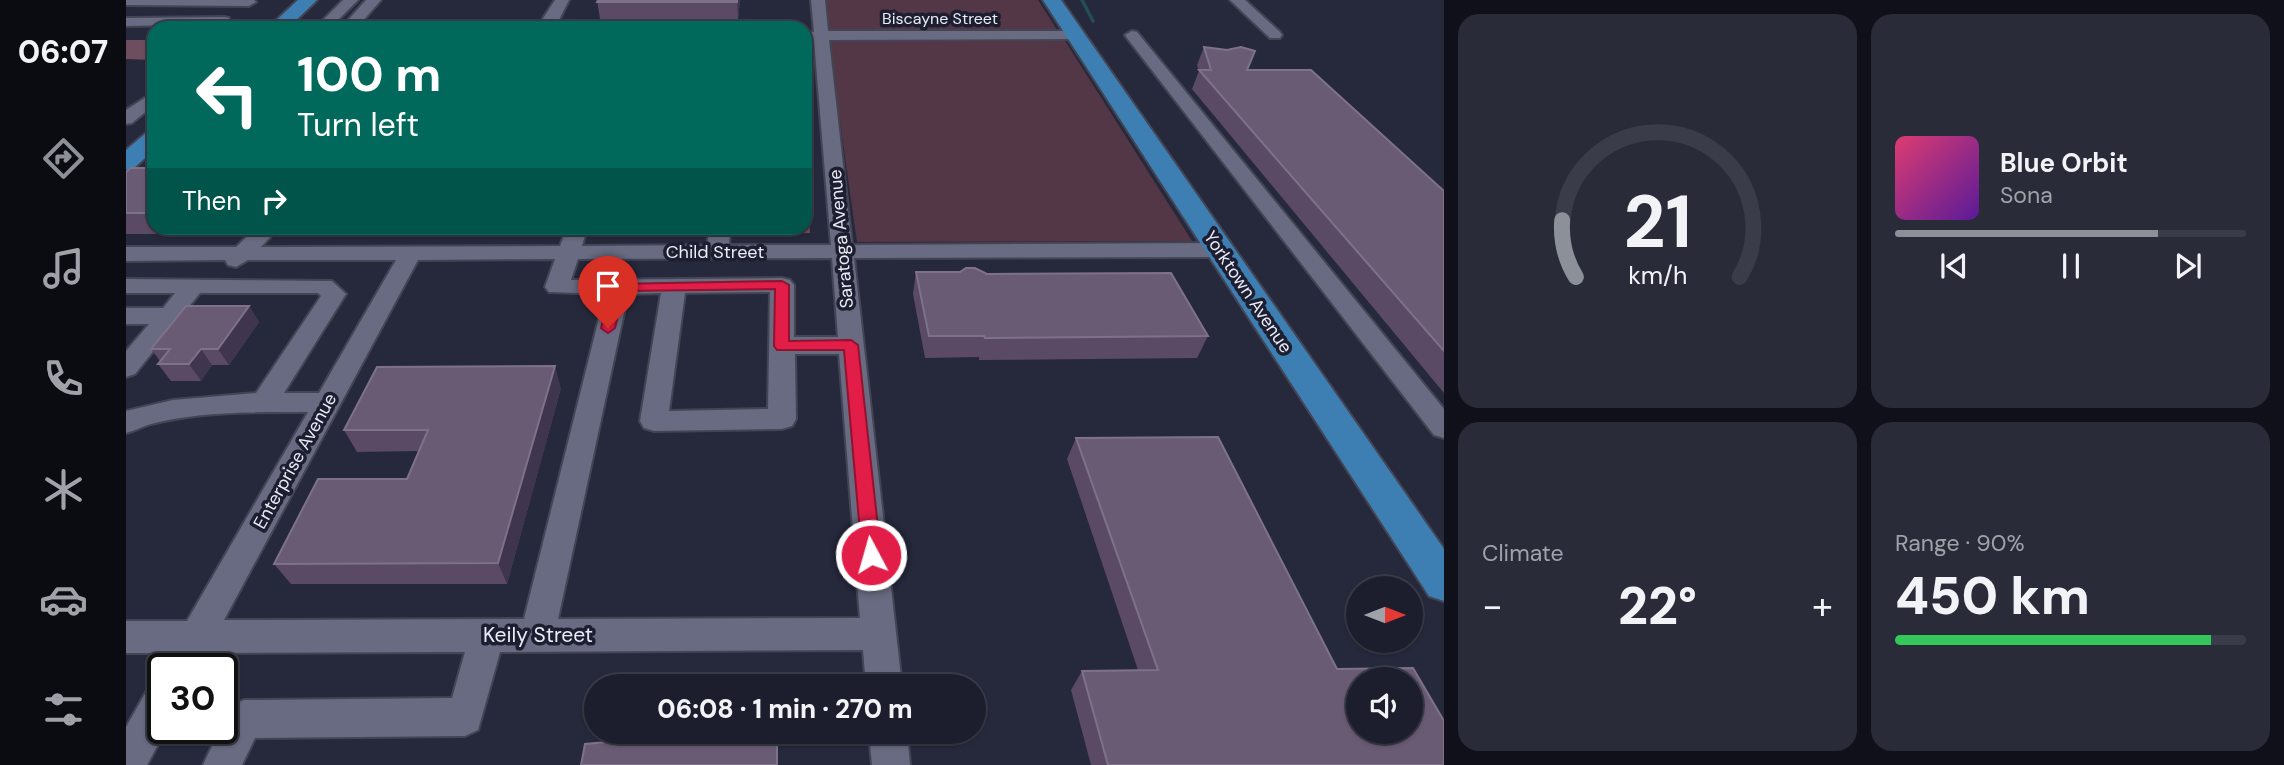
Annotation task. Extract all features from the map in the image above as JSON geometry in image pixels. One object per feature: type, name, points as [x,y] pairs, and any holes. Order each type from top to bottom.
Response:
[{"type":"main road","points":[[285,21],[308,0]]},
{"type":"main road","name":"Yorktown Avenue","points":[[1052,0],[1444,583]]},
{"type":"main road","points":[[126,163],[147,144]]},
{"type":"street","points":[[329,21],[351,0]]},
{"type":"street","points":[[354,21],[374,0]]},
{"type":"street","points":[[551,21],[562,0]]},
{"type":"street","name":"Saratoga Avenue","points":[[818,0],[813,36],[842,251],[883,674]]},
{"type":"street","points":[[1237,0],[1275,35]]},
{"type":"street","points":[[126,14],[235,13]]},
{"type":"street","points":[[126,14],[235,13]]},
{"type":"street","points":[[173,21],[235,13]]},
{"type":"street","points":[[126,14],[136,26],[147,24]]},
{"type":"street","name":"Biscayne Street","points":[[813,36],[1076,35]]},
{"type":"street","points":[[1132,35],[1444,428]]},
{"type":"street","points":[[126,37],[147,37]]},
{"type":"street","points":[[126,119],[147,102]]},
{"type":"street","points":[[126,368],[169,316],[243,254],[238,240],[243,235]]},
{"type":"street","points":[[575,235],[557,287],[782,285],[782,419],[654,421],[674,286]]},
{"type":"street","points":[[717,252],[719,235]]},
{"type":"street","name":"Child Street","points":[[126,254],[243,254],[410,240],[569,252],[1220,250]]},
{"type":"street","name":"Enterprise Avenue","points":[[187,653],[328,402],[410,240]]},
{"type":"street","points":[[126,286],[324,286],[334,294],[264,402]]},
{"type":"street","points":[[538,634],[618,287]]},
{"type":"street","points":[[126,316],[169,316]]},
{"type":"street","points":[[782,346],[851,345]]},
{"type":"street","points":[[126,423],[144,415],[215,405],[328,402]]},
{"type":"street","name":"Keily Street","points":[[126,636],[879,634]]},
{"type":"street","points":[[222,765],[244,719],[465,716],[488,635]]},
{"type":"street","points":[[126,765],[147,727]]},
{"type":"street","points":[[889,744],[891,765]]},
{"type":"shaded area","points":[[824,0],[1038,0],[1059,33],[828,34]]},
{"type":"shaded area","points":[[1062,36],[1192,241],[857,242],[828,37]]},
{"type":"shaded area","points":[[126,40],[147,40],[147,60],[126,59]]},
{"type":"building","points":[[737,0],[737,2],[597,2]]},
{"type":"building","points":[[1204,47],[1227,50],[1241,47],[1255,51],[1247,70],[1311,70],[1444,191],[1444,351],[1199,70],[1211,70]]},
{"type":"building","points":[[131,168],[147,168],[147,213],[126,213],[126,172]]},
{"type":"building","points":[[966,268],[975,268],[987,274],[1171,273],[1208,336],[929,336],[916,272],[960,272]]},
{"type":"building","points":[[186,306],[249,306],[218,349],[201,349],[189,364],[158,364],[170,349],[151,349]]},
{"type":"building","points":[[555,366],[498,563],[274,564],[318,479],[407,479],[428,430],[344,430],[377,367]]},
{"type":"building","points":[[1218,437],[1337,669],[1346,669],[1346,744],[1423,744],[1423,685],[1444,721],[1444,765],[1108,765],[1082,671],[1158,670],[1076,438]]},
{"type":"building","points":[[585,744],[777,744],[777,765],[581,765]]},
{"type":"waterway","points":[[1082,0],[1093,21]]},
{"type":"route","points":[[608,328],[618,287],[782,285],[782,346],[851,345],[871,555]]}]
